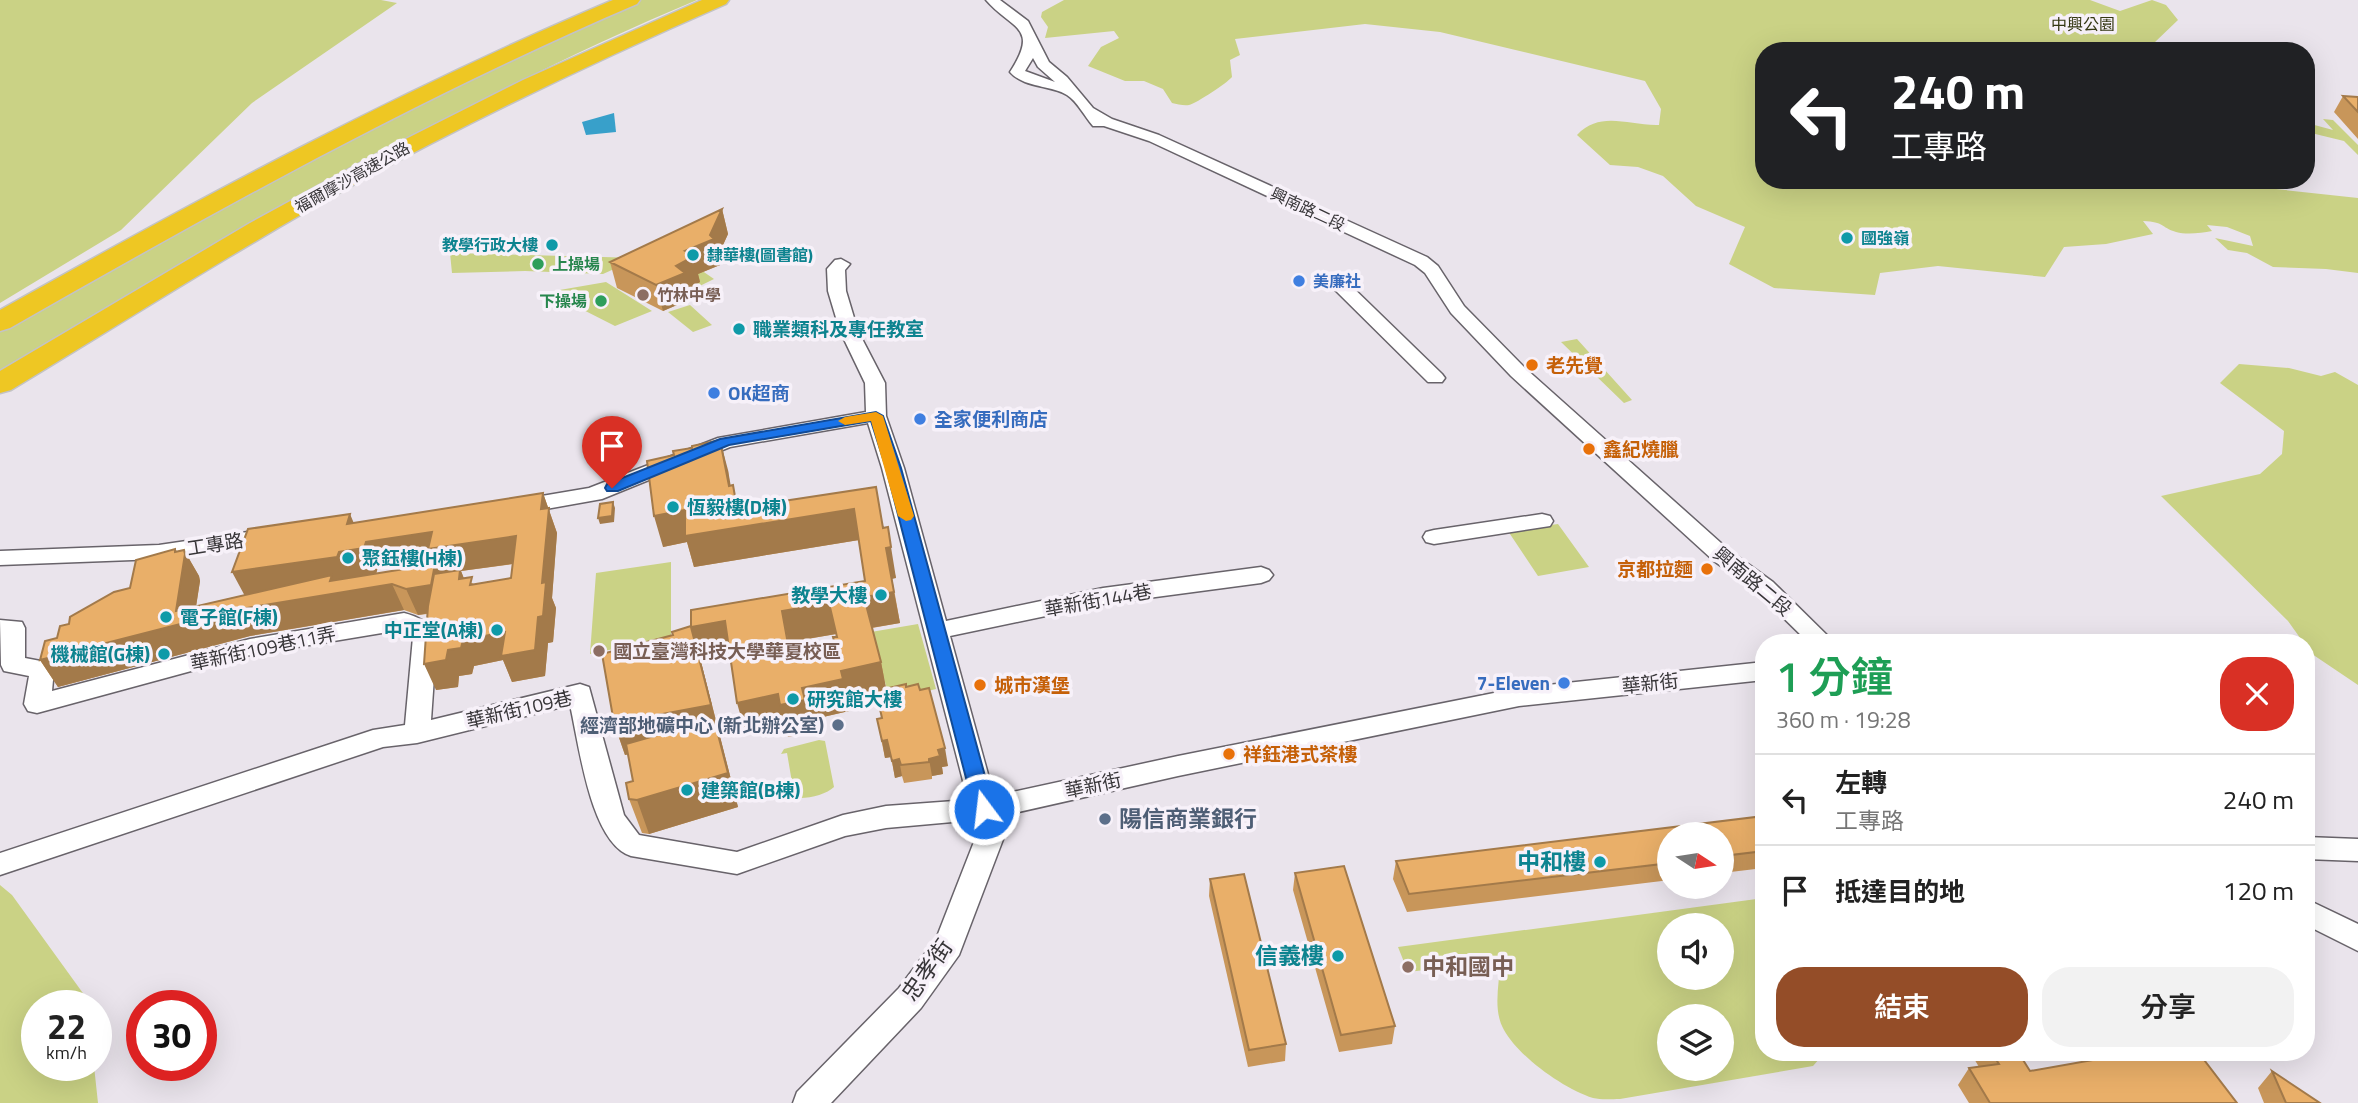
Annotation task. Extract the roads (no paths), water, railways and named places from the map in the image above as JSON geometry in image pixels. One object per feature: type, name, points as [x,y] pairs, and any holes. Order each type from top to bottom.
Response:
[{"type":"highway","points":[[0,323],[195,213],[563,27],[630,0]]},
{"type":"highway","name":"福爾摩沙高速公路","points":[[0,384],[298,207],[462,118],[552,74],[719,0]]},
{"type":"street","name":"興南路二段","points":[[992,0],[1023,24],[1043,64],[1062,80],[1095,121],[1146,141],[1413,266],[1422,274],[1454,321],[1470,335],[1496,350],[1722,556],[1765,587],[1814,634]]},
{"type":"street","name":"興南路二段","points":[[1030,34],[1029,52],[1017,72],[1021,76],[1051,83],[1084,107]]},
{"type":"street","points":[[841,264],[836,270],[837,290],[849,331],[875,383],[876,416],[893,468],[984,809]]},
{"type":"street","points":[[1337,282],[1435,378]]},
{"type":"street","points":[[498,509],[594,494],[726,442],[876,416]]},
{"type":"street","points":[[1434,537],[1542,520]]},
{"type":"street","name":"工專路","points":[[0,558],[159,552],[293,533]]},
{"type":"street","name":"華新街144巷","points":[[935,631],[1103,596],[1261,575]]},
{"type":"street","name":"華新街109巷11弄","points":[[0,628],[13,628],[13,665],[42,669],[37,704],[250,647],[404,621],[425,635],[417,733]]},
{"type":"street","name":"華新街","points":[[984,809],[1178,766],[1519,697],[1755,672]]},
{"type":"street","name":"華新街109巷","points":[[0,864],[382,737],[417,733],[579,693],[611,819],[631,845],[737,863],[843,825],[886,817],[984,809]]},
{"type":"street","name":"忠孝街","points":[[809,1103],[910,998],[948,946],[993,829],[984,809]]},
{"type":"street","points":[[2315,848],[2358,850]]},
{"type":"street","points":[[2315,916],[2358,938]]},
{"type":"water","points":[[614,113],[616,132],[586,135],[582,122]]},
{"type":"place","name":"國強嶺","points":[[1847,238]]},
{"type":"place","name":"教學行政大樓","points":[[552,245]]},
{"type":"place","name":"隸華樓(圖書館)","points":[[693,255]]},
{"type":"place","name":"上操場","points":[[538,264]]},
{"type":"place","name":"美廉社","points":[[1299,281]]},
{"type":"place","name":"竹林中學","points":[[643,295]]},
{"type":"place","name":"下操場","points":[[601,301]]},
{"type":"place","name":"職業類科及專任教室","points":[[739,329]]},
{"type":"place","name":"老先覺","points":[[1532,365]]},
{"type":"place","name":"OK超商","points":[[714,393]]},
{"type":"place","name":"全家便利商店","points":[[920,419]]},
{"type":"place","name":"鑫紀燒臘","points":[[1589,449]]},
{"type":"place","name":"恆毅樓(D棟)","points":[[673,507]]},
{"type":"place","name":"聚鈺樓(H棟)","points":[[348,558]]},
{"type":"place","name":"京都拉麵","points":[[1707,569]]},
{"type":"place","name":"教學大樓","points":[[881,595]]},
{"type":"place","name":"電子館(F棟)","points":[[166,617]]},
{"type":"place","name":"中正堂(A棟)","points":[[497,630]]},
{"type":"place","name":"國立臺灣科技大學華夏校區","points":[[599,651]]},
{"type":"place","name":"機械館(G棟)","points":[[164,654]]},
{"type":"place","name":"7-Eleven","points":[[1564,683]]},
{"type":"place","name":"城市漢堡","points":[[980,685]]},
{"type":"place","name":"研究館大樓","points":[[793,699]]},
{"type":"place","name":"經濟部地礦中心 (新北辦公室)","points":[[838,725]]},
{"type":"place","name":"祥鈺港式茶樓","points":[[1229,754]]},
{"type":"place","name":"建築館(B棟)","points":[[687,790]]},
{"type":"place","name":"陽信商業銀行","points":[[1105,819]]},
{"type":"place","name":"中和樓","points":[[1600,862]]},
{"type":"place","name":"信義樓","points":[[1338,956]]},
{"type":"place","name":"中和國中","points":[[1408,967]]},
{"type":"park label","name":"中興公園","points":[[2083,24]]}]
